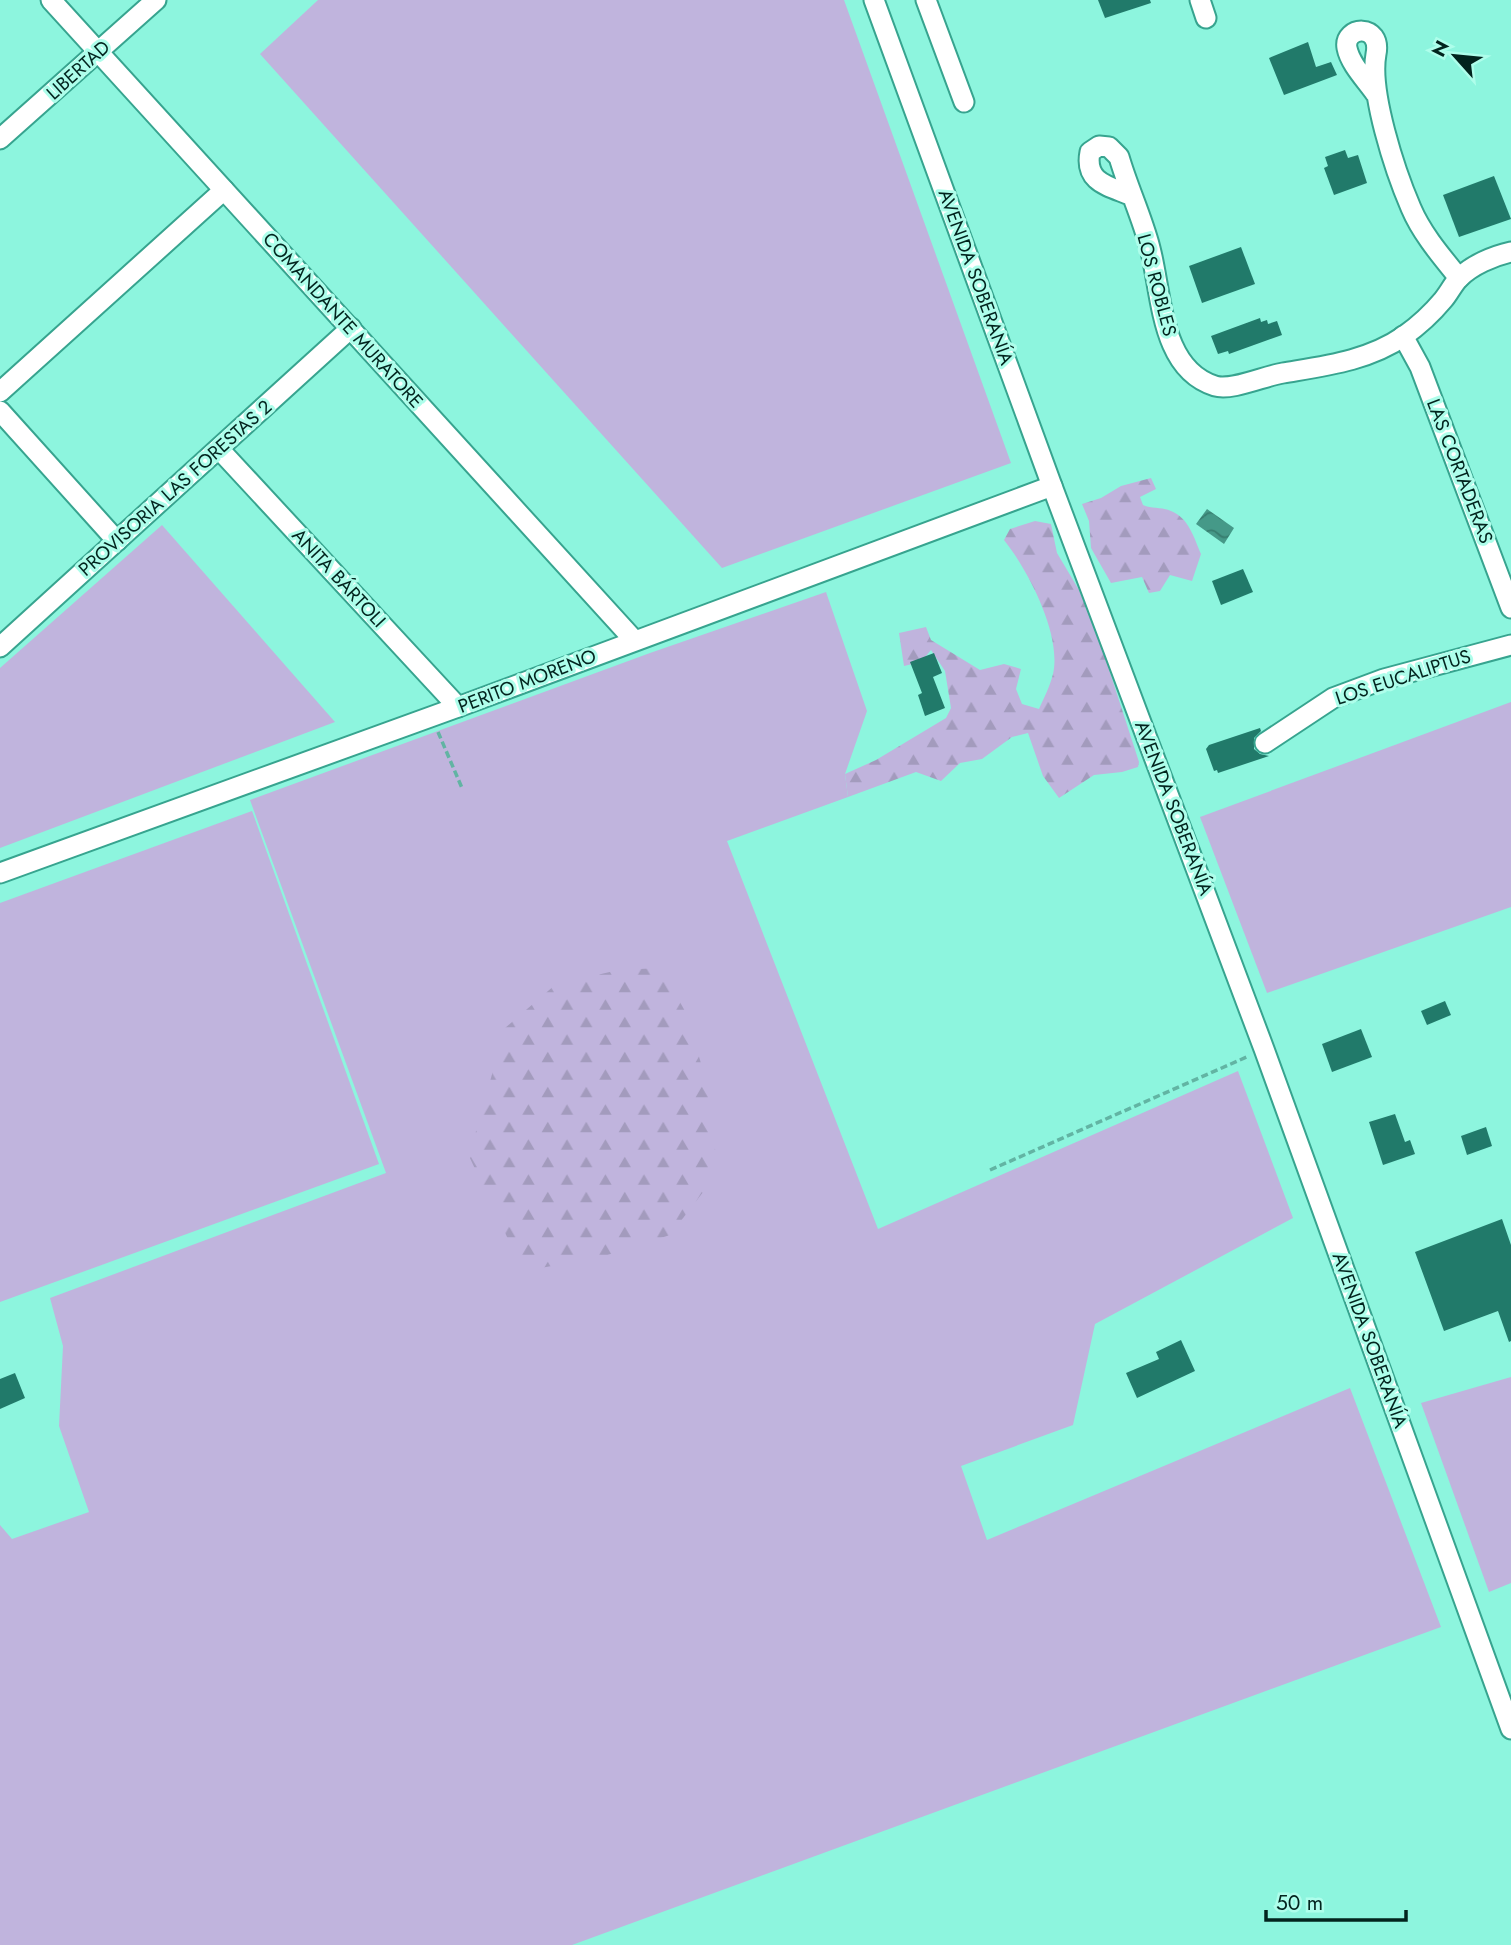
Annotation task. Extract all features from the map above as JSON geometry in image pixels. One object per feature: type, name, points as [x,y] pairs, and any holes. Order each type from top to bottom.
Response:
[{"type":"street","name":"COMANDANTE MURATORE","points":[[51,0],[634,640]]},
{"type":"street","name":"LIBERTAD","points":[[0,139],[156,0]]},
{"type":"street","name":"AVENIDA SOBERANÍA","points":[[874,0],[1052,486],[1264,1049],[1511,1729]]},
{"type":"street","points":[[926,0],[964,102]]},
{"type":"street","points":[[1376,93],[1412,210],[1437,250],[1459,278]]},
{"type":"street","points":[[0,392],[224,190]]},
{"type":"street","name":"LOS ROBLES","points":[[1130,195],[1150,247],[1163,315],[1172,342],[1185,365],[1199,378],[1216,386],[1227,387],[1272,374],[1367,355],[1403,336]]},
{"type":"street","points":[[1403,336],[1443,300],[1459,278],[1476,265],[1511,252]]},
{"type":"street","name":"PROVISORIA LAS FORESTAS 2","points":[[0,647],[351,328]]},
{"type":"street","name":"LAS CORTADERAS","points":[[1403,336],[1420,367],[1511,608]]},
{"type":"street","points":[[0,411],[117,541]]},
{"type":"street","name":"ANITA BÁRTOLI","points":[[219,449],[458,707]]},
{"type":"street","name":"PERITO MORENO","points":[[0,873],[432,717],[1052,486]]},
{"type":"street","name":"LOS EUCALIPTUS","points":[[1265,743],[1333,698],[1384,679],[1511,645]]},
{"type":"path","points":[[432,717],[462,788]]},
{"type":"path","points":[[990,1170],[1264,1049]]},
{"type":"green space","points":[[318,0],[844,0],[1011,463],[722,568],[260,54]]},
{"type":"green space","points":[[1151,478],[1156,489],[1140,497],[1143,505],[1168,510],[1182,518],[1201,554],[1192,581],[1170,575],[1160,591],[1149,593],[1142,577],[1111,583],[1091,548],[1089,521],[1082,504],[1101,498],[1121,486]]},
{"type":"green space","points":[[1035,521],[1051,524],[1057,553],[1079,590],[1105,657],[1139,762],[1138,767],[1094,775],[1059,798],[1043,776],[1028,733],[1012,737],[982,759],[960,763],[941,781],[916,772],[848,797],[845,774],[876,760],[946,718],[951,708],[945,671],[931,650],[921,662],[904,666],[899,633],[926,627],[931,640],[980,670],[1004,664],[1021,669],[1016,689],[1022,704],[1039,709],[1053,674],[1053,641],[1032,585],[1004,540],[1010,529]]},
{"type":"green space","points":[[162,525],[335,722],[0,848],[0,668]]},
{"type":"green space","points":[[826,592],[867,711],[845,774],[848,797],[727,841],[878,1229],[1238,1071],[1293,1218],[1095,1324],[1073,1425],[961,1466],[987,1540],[1350,1388],[1441,1627],[572,1945],[0,1945],[0,1525],[12,1539],[89,1512],[59,1426],[63,1346],[50,1298],[386,1173],[250,800],[650,653]]},
{"type":"green space","points":[[1511,702],[1511,907],[1267,993],[1200,817]]},
{"type":"green space","points":[[252,811],[379,1164],[0,1302],[0,903]]},
{"type":"green space","points":[[661,968],[686,1013],[711,1097],[717,1174],[670,1235],[598,1258],[523,1271],[469,1156],[505,1028],[555,985],[618,970]]},
{"type":"green space","points":[[1511,1377],[1511,1583],[1489,1592],[1421,1403]]},
{"type":"water","points":[[1207,509],[1234,528],[1224,544],[1196,524]]},
{"type":"building","points":[[1098,0],[1150,0],[1151,3],[1105,18]]},
{"type":"building","points":[[1308,42],[1316,67],[1331,62],[1337,75],[1284,95],[1269,58]]},
{"type":"building","points":[[1345,150],[1348,158],[1358,155],[1367,183],[1334,195],[1324,168],[1328,166],[1325,157]]},
{"type":"building","points":[[1494,176],[1511,219],[1459,237],[1443,195]]},
{"type":"building","points":[[1241,247],[1255,284],[1202,303],[1189,266]]},
{"type":"building","points":[[1260,318],[1261,322],[1267,320],[1268,324],[1277,321],[1282,335],[1229,354],[1228,351],[1218,354],[1211,336]]},
{"type":"building","points":[[1243,569],[1253,592],[1221,605],[1212,581]]},
{"type":"building","points":[[934,653],[942,673],[933,677],[945,708],[925,716],[918,695],[922,693],[910,662]]},
{"type":"building","points":[[1260,728],[1261,731],[1254,738],[1254,749],[1269,756],[1218,773],[1217,770],[1214,771],[1206,749],[1209,745]]},
{"type":"building","points":[[1445,1001],[1451,1015],[1427,1025],[1421,1011]]},
{"type":"building","points":[[1361,1029],[1372,1057],[1332,1072],[1322,1044]]},
{"type":"building","points":[[1395,1114],[1405,1142],[1410,1140],[1415,1154],[1383,1165],[1369,1122]]},
{"type":"building","points":[[1486,1127],[1492,1146],[1467,1155],[1461,1136]]},
{"type":"building","points":[[1502,1219],[1511,1245],[1511,1341],[1509,1342],[1498,1311],[1444,1331],[1415,1252]]},
{"type":"building","points":[[1181,1340],[1195,1371],[1137,1398],[1126,1373],[1159,1359],[1156,1352]]},
{"type":"building","points":[[15,1373],[25,1398],[0,1409],[0,1379]]}]
